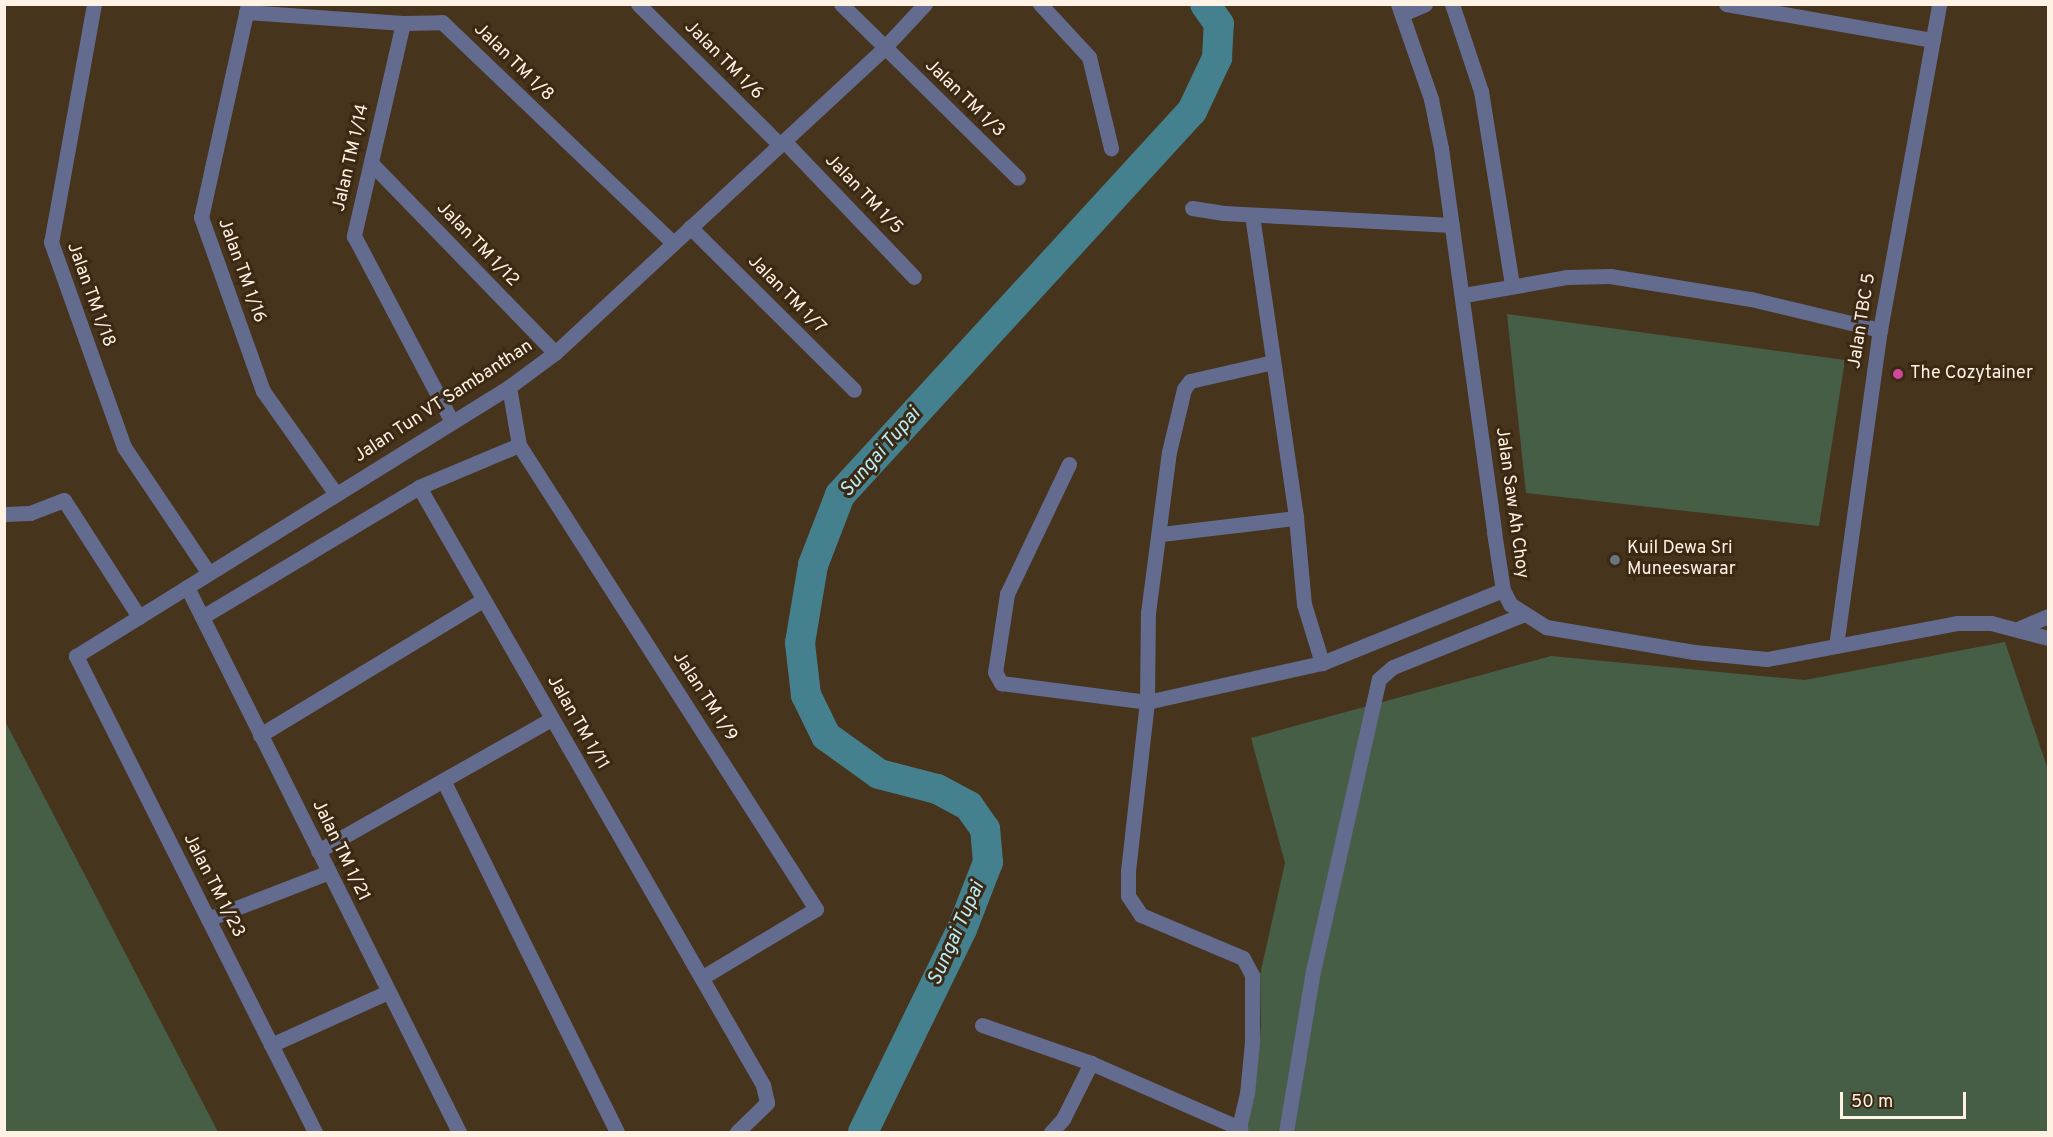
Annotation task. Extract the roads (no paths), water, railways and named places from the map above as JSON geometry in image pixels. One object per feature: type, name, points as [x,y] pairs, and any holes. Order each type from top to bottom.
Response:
[{"type":"street","name":"Jalan TM 1/18","points":[[94,4],[51,242],[124,447],[208,572]]},
{"type":"street","name":"Jalan TM 1/6","points":[[638,4],[782,143]]},
{"type":"street","name":"Jalan TM 1/3","points":[[842,4],[1018,178]]},
{"type":"street","name":"Jalan Tun VT Sambanthan","points":[[76,656],[509,387],[555,354],[884,48],[925,4]]},
{"type":"street","points":[[1040,4],[1089,57],[1111,148]]},
{"type":"street","points":[[1400,9],[1425,4]]},
{"type":"street","points":[[1452,4],[1480,91],[1512,284]]},
{"type":"street","points":[[1726,4],[1779,10],[1933,40]]},
{"type":"street","name":"Jalan TBC 5","points":[[1836,646],[1880,330],[1939,4]]},
{"type":"street","name":"Jalan TM 1/8","points":[[247,8],[403,23],[442,21],[673,243]]},
{"type":"street","name":"Jalan TM 1/16","points":[[247,8],[201,217],[263,391],[336,494]]},
{"type":"street","name":"Jalan Saw Ah Choy","points":[[1400,9],[1431,99],[1464,295],[1503,590],[1510,604],[1522,615],[1546,627],[1694,652],[1767,659],[1957,623],[2020,628],[2049,638]]},
{"type":"street","name":"Jalan TM 1/14","points":[[403,23],[354,236],[452,422]]},
{"type":"street","name":"Jalan TM 1/5","points":[[782,143],[914,277]]},
{"type":"street","name":"Jalan TM 1/12","points":[[371,163],[555,354]]},
{"type":"street","points":[[1192,208],[1252,215],[1452,225]]},
{"type":"street","points":[[1252,215],[1296,518],[1305,604],[1322,663]]},
{"type":"street","name":"Jalan TM 1/7","points":[[690,227],[854,390]]},
{"type":"street","points":[[1464,295],[1512,284],[1610,276],[1751,299],[1880,330]]},
{"type":"street","points":[[982,1025],[1091,1063],[1239,1130],[1252,1042],[1252,975],[1243,958],[1150,921],[1141,915],[1128,896],[1147,702],[1148,613],[1161,534],[1169,452],[1187,384],[1273,362]]},
{"type":"street","name":"Jalan TM 1/9","points":[[509,387],[519,445],[816,909],[703,977]]},
{"type":"street","points":[[202,618],[419,487],[519,445]]},
{"type":"street","points":[[1070,464],[1012,578],[996,678],[1001,683],[1147,702],[1322,663],[1503,590]]},
{"type":"street","name":"Jalan TM 1/11","points":[[419,487],[763,1084],[767,1103],[737,1132]]},
{"type":"street","points":[[4,514],[30,513],[64,500],[139,617]]},
{"type":"street","points":[[1161,534],[1296,518]]},
{"type":"street","name":"Jalan TM 1/21","points":[[187,587],[459,1132]]},
{"type":"street","points":[[260,735],[483,600]]},
{"type":"street","points":[[1286,1132],[1312,971],[1379,679],[1393,667],[1522,615]]},
{"type":"street","points":[[2020,628],[2049,616]]},
{"type":"street","name":"Jalan TM 1/23","points":[[76,656],[315,1132]]},
{"type":"street","points":[[318,851],[444,782],[551,719]]},
{"type":"street","points":[[444,782],[617,1132]]},
{"type":"street","points":[[208,919],[328,872]]},
{"type":"street","points":[[271,1045],[388,992]]},
{"type":"street","points":[[1051,1132],[1063,1119],[1091,1063]]},
{"type":"waterway","name":"Sungai Tupai","points":[[863,1132],[962,929],[988,862],[985,829],[969,806],[937,789],[879,774],[826,736],[806,695],[800,643],[813,565],[840,495],[1192,111],[1217,58],[1219,24],[1205,4]]},
{"type":"place","name":"The Cozytainer","points":[[1898,374]]},
{"type":"place","name":"Kuil Dewa Sri Muneeswarar","points":[[1615,560]]}]
